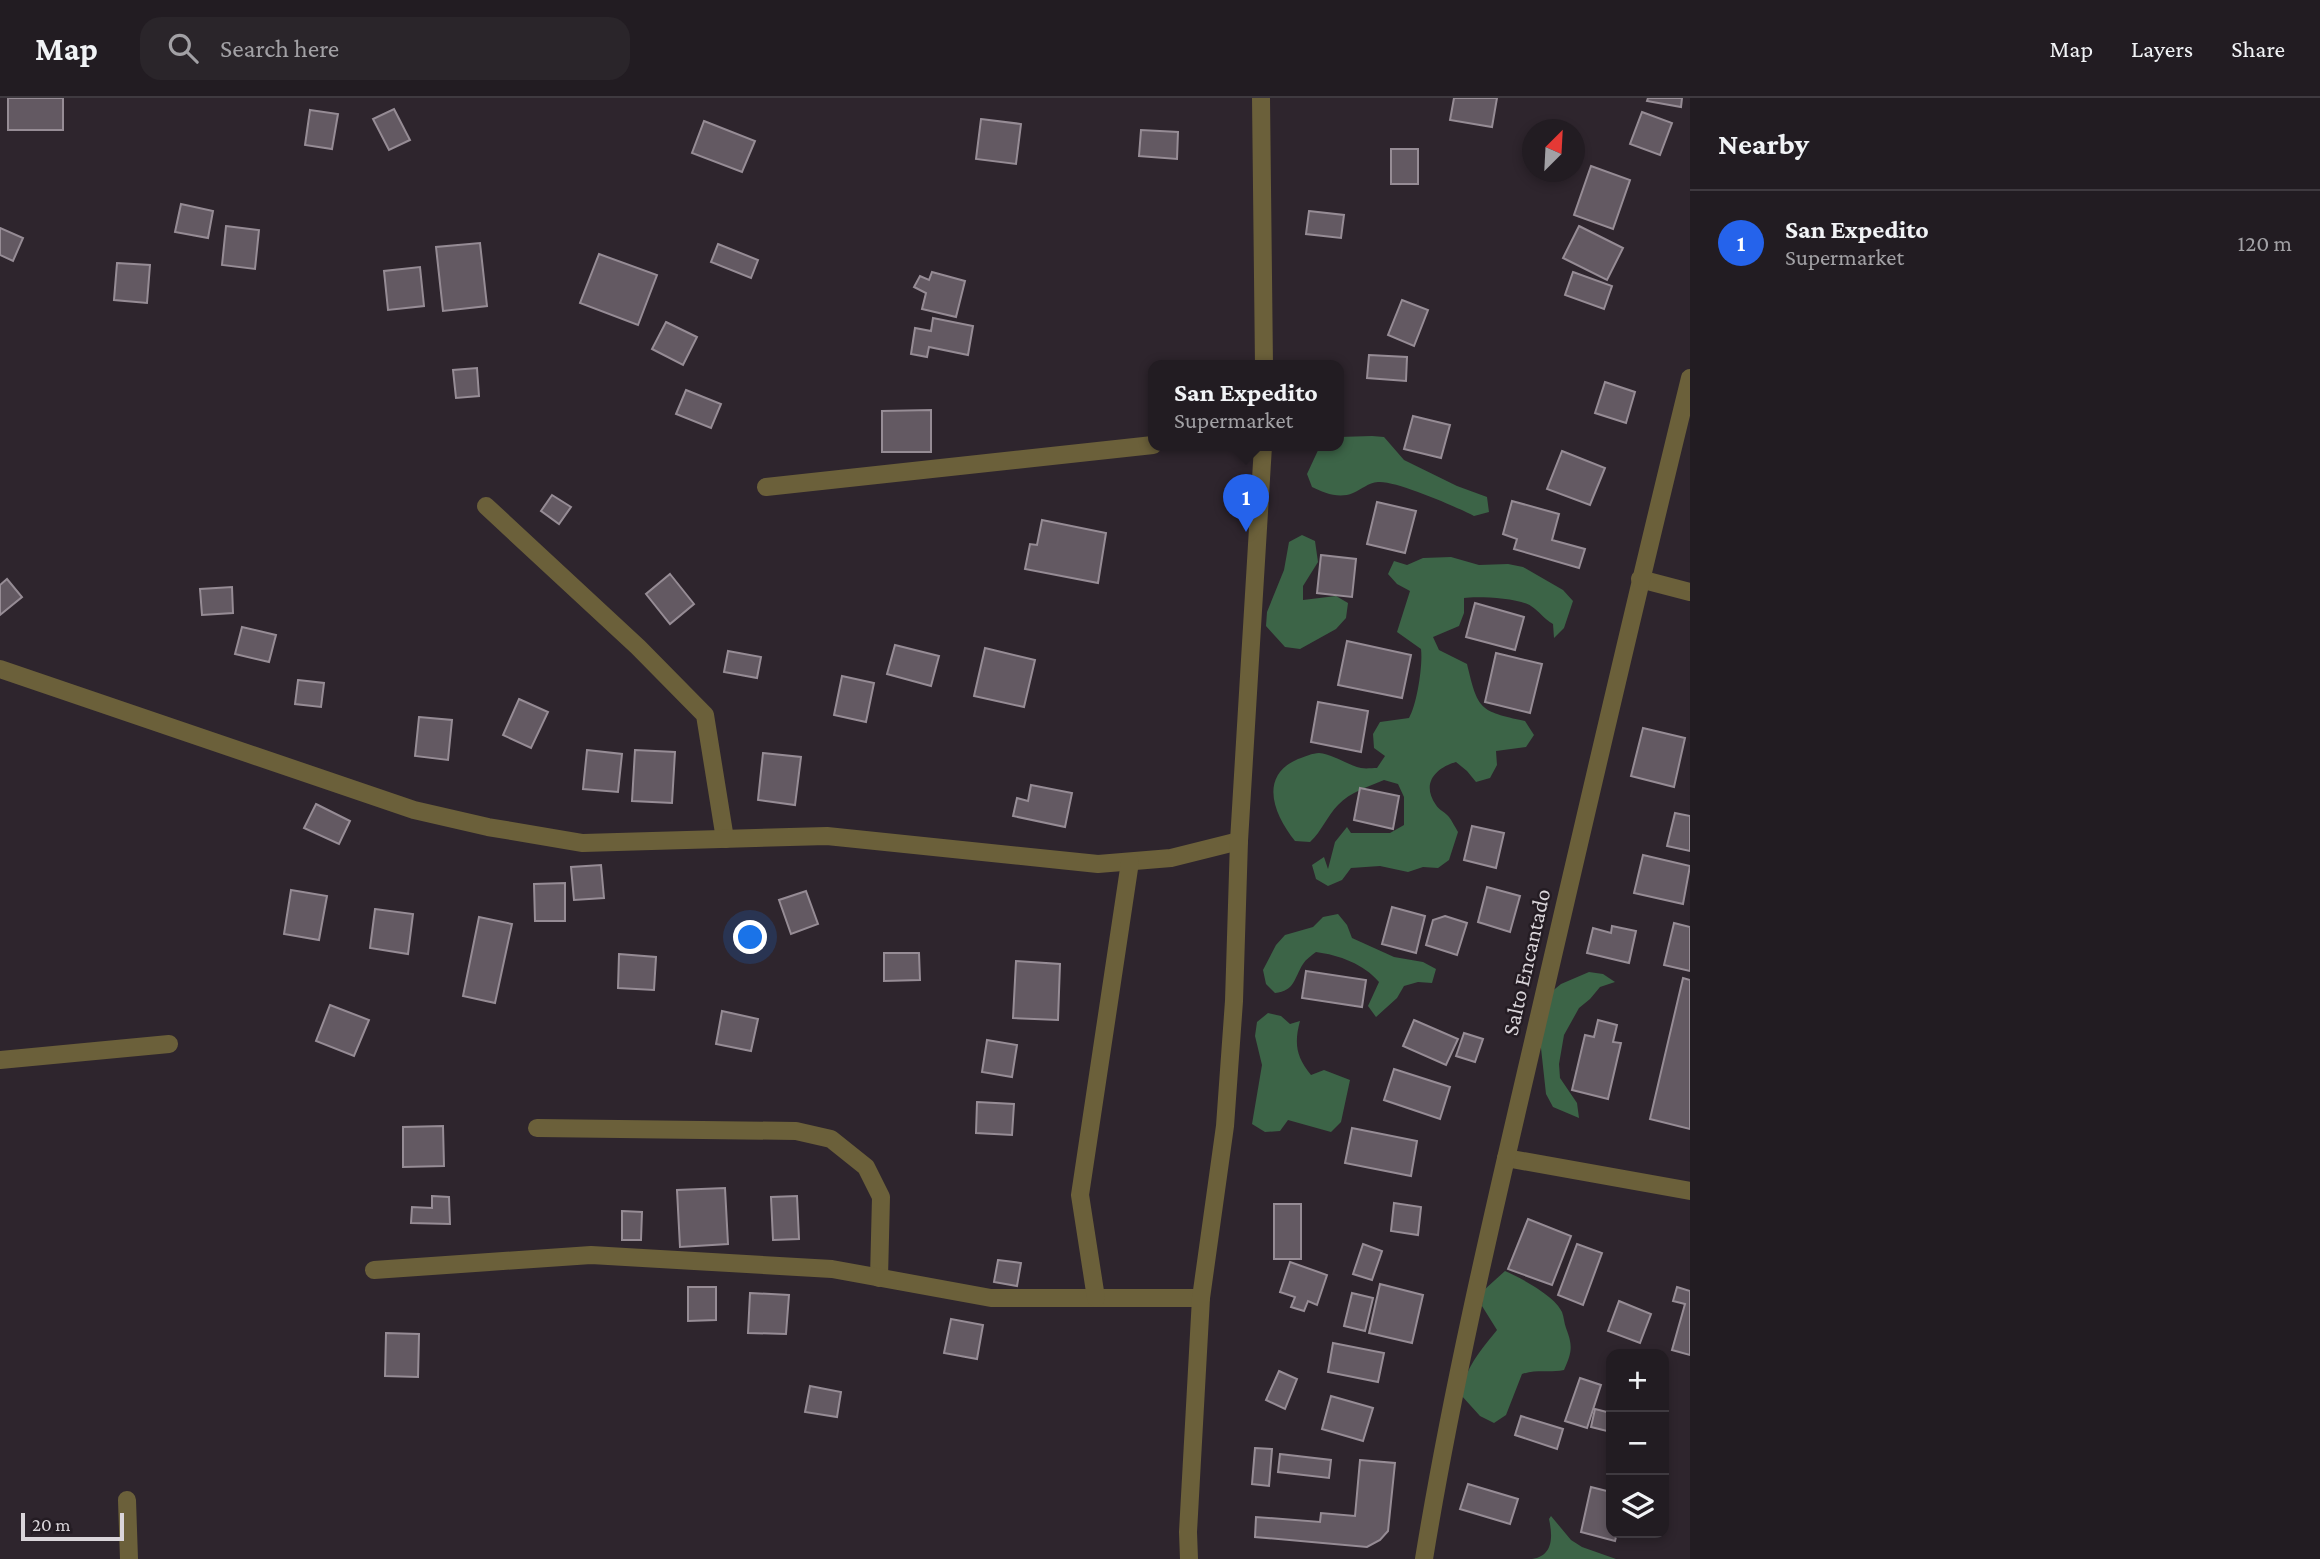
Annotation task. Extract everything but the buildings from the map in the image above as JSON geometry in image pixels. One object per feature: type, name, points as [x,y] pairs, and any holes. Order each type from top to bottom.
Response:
[{"type":"street","points":[[1261,98],[1264,360]]},
{"type":"street","name":"Salto Encantado","points":[[1424,1559],[1441,1456],[1506,1158],[1640,579],[1690,378]]},
{"type":"street","points":[[766,486],[1148,446]]},
{"type":"street","points":[[1189,1559],[1188,1532],[1201,1298],[1225,1126],[1234,1001],[1239,841],[1263,451]]},
{"type":"street","points":[[486,506],[638,647],[705,715],[725,839]]},
{"type":"street","points":[[1640,579],[1690,592]]},
{"type":"street","points":[[0,669],[426,813],[488,827],[583,843],[827,836],[1098,864],[1171,858],[1239,841]]},
{"type":"street","points":[[1096,1298],[1080,1195],[1130,862]]},
{"type":"street","points":[[0,1060],[169,1044]]},
{"type":"street","points":[[537,1128],[796,1131],[831,1139],[866,1167],[881,1197],[878,1278]]},
{"type":"street","points":[[1506,1158],[1690,1191]]},
{"type":"street","points":[[374,1270],[591,1255],[832,1269],[991,1298],[1201,1298]]},
{"type":"street","points":[[127,1500],[129,1559]]},
{"type":"green space","points":[[1344,437],[1384,437],[1404,460],[1457,486],[1487,497],[1489,512],[1474,516],[1426,495],[1386,483],[1374,483],[1342,495],[1312,487],[1307,474],[1318,451],[1344,451]]},
{"type":"green space","points":[[1302,535],[1315,541],[1318,562],[1303,586],[1303,600],[1336,596],[1348,603],[1346,618],[1336,629],[1300,649],[1285,647],[1266,626],[1267,612],[1284,570],[1289,542]]},
{"type":"green space","points":[[1451,557],[1479,565],[1508,564],[1523,567],[1563,590],[1573,601],[1564,628],[1554,638],[1553,624],[1531,606],[1508,599],[1478,597],[1464,598],[1464,613],[1459,626],[1433,637],[1439,650],[1467,664],[1474,691],[1483,706],[1489,711],[1525,721],[1534,735],[1526,747],[1496,751],[1497,765],[1490,778],[1476,782],[1456,762],[1442,768],[1432,778],[1432,797],[1458,832],[1449,860],[1438,868],[1423,867],[1408,872],[1380,866],[1351,868],[1342,880],[1328,886],[1316,879],[1312,865],[1324,857],[1328,869],[1335,842],[1347,827],[1351,833],[1390,833],[1404,825],[1404,797],[1398,784],[1384,780],[1359,790],[1334,809],[1310,842],[1295,841],[1276,808],[1274,786],[1278,775],[1298,759],[1319,753],[1361,768],[1377,768],[1385,756],[1374,748],[1373,734],[1380,722],[1409,718],[1417,694],[1421,665],[1421,649],[1397,632],[1410,591],[1397,584],[1388,574],[1394,561],[1407,565],[1423,558]]},
{"type":"green space","points":[[1338,914],[1347,925],[1352,938],[1394,957],[1423,962],[1436,969],[1432,983],[1418,982],[1404,986],[1397,998],[1376,1017],[1368,1006],[1379,982],[1350,961],[1316,952],[1304,962],[1287,990],[1275,993],[1266,984],[1263,970],[1276,945],[1285,935],[1313,927],[1323,917]]},
{"type":"green space","points":[[1589,972],[1603,974],[1615,982],[1600,987],[1579,1008],[1564,1035],[1559,1064],[1560,1078],[1577,1103],[1579,1118],[1553,1107],[1546,1094],[1540,1039],[1550,993],[1561,984]]},
{"type":"green space","points":[[1268,1013],[1281,1016],[1290,1024],[1300,1021],[1298,1050],[1311,1075],[1324,1070],[1350,1080],[1341,1122],[1331,1132],[1288,1120],[1280,1131],[1265,1132],[1252,1124],[1262,1065],[1255,1036],[1257,1022]]},
{"type":"green space","points":[[1505,1271],[1537,1288],[1558,1306],[1563,1314],[1571,1349],[1564,1370],[1522,1374],[1506,1415],[1494,1423],[1480,1416],[1461,1395],[1470,1368],[1497,1330],[1482,1306],[1484,1290]]},
{"type":"green space","points":[[1551,1516],[1571,1540],[1582,1547],[1616,1559],[1532,1559],[1548,1550]]},
{"type":"place","name":"San Expedito","points":[[1246,532]]}]
